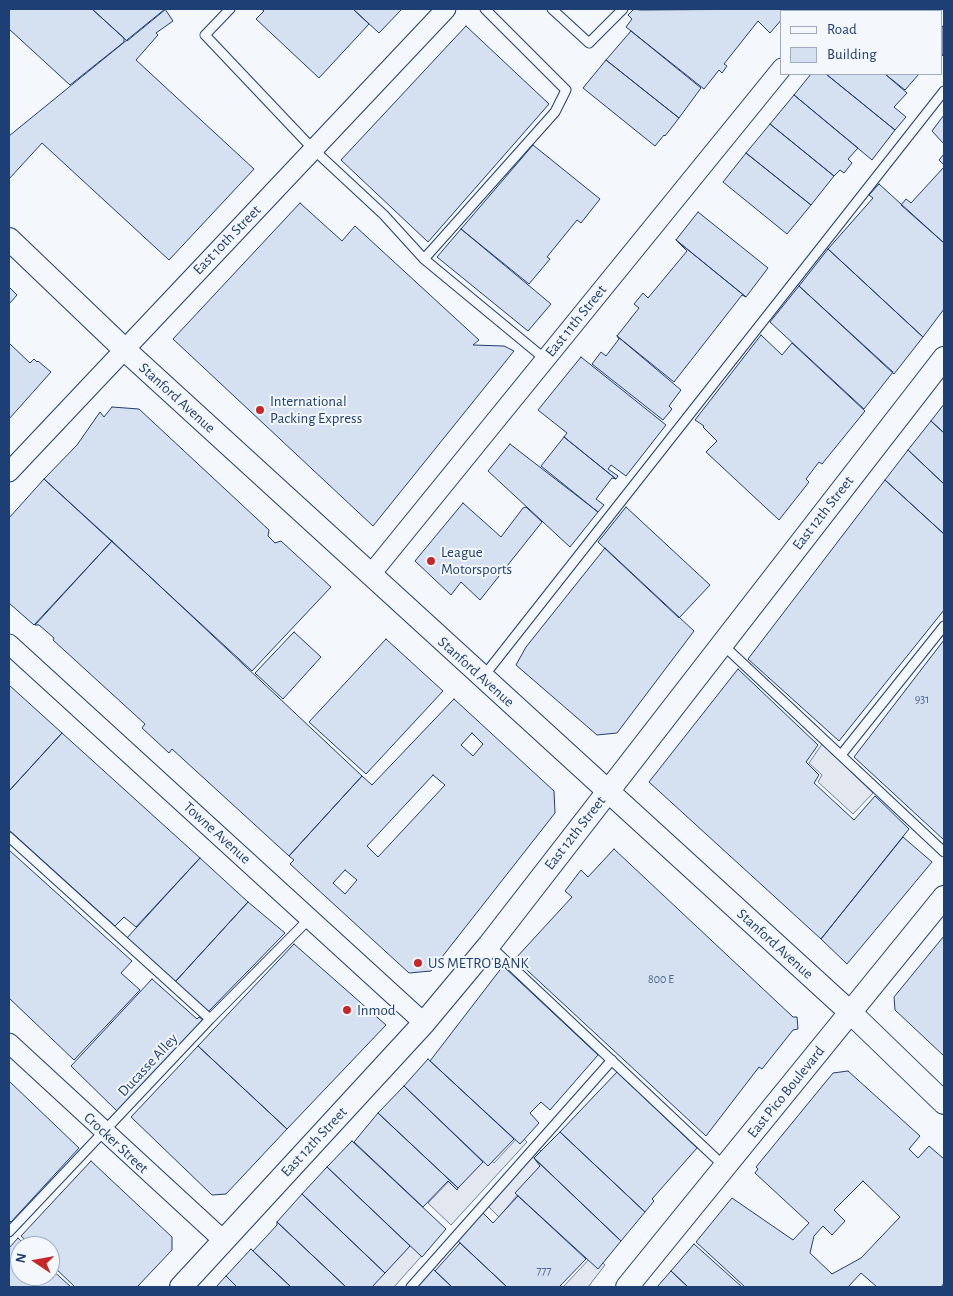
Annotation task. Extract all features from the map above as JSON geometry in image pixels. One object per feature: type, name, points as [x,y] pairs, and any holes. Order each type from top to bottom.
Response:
[{"type":"street","name":"East 10th Street","points":[[9,472],[446,9]]},
{"type":"street","name":"East 11th Street","points":[[371,574],[780,70]]},
{"type":"street","name":"Stanford Avenue","points":[[9,238],[124,349],[851,1013],[944,1103]]},
{"type":"street","name":"East 12th Street","points":[[181,1287],[424,1023],[489,945],[721,643],[944,358]]},
{"type":"street","name":"Towne Avenue","points":[[9,644],[424,1023]]},
{"type":"street","name":"East Pico Boulevard","points":[[627,1287],[944,897]]},
{"type":"street","name":"Crocker Street","points":[[9,1043],[224,1241]]},
{"type":"lane","points":[[230,9],[206,35],[313,149],[384,215],[424,259],[545,359]]},
{"type":"lane","points":[[424,259],[555,112],[566,90],[485,9]]},
{"type":"lane","points":[[552,9],[589,43],[623,9]]},
{"type":"lane","points":[[482,678],[944,91]]},
{"type":"lane","points":[[841,756],[944,626]]},
{"type":"lane","points":[[721,643],[944,852]]},
{"type":"lane","points":[[9,837],[210,1019]]},
{"type":"lane","name":"Ducasse Alley","points":[[9,1232],[210,1019],[310,918]]},
{"type":"lane","points":[[489,945],[726,1167]]},
{"type":"lane","points":[[411,1287],[612,1060]]},
{"type":"shaded area","points":[[822,744],[873,793],[853,814],[818,782],[822,775],[809,763]]},
{"type":"shaded area","points":[[520,1135],[527,1142],[451,1225],[428,1203],[455,1175],[463,1182],[487,1157],[494,1163]]},
{"type":"shaded area","points":[[539,1149],[548,1158],[499,1217],[488,1206]]},
{"type":"shaded area","points":[[413,1240],[426,1251],[394,1287],[371,1287]]},
{"type":"shaded area","points":[[594,1254],[605,1265],[588,1287],[563,1287]]},
{"type":"building","points":[[9,9],[92,9],[124,38],[124,42],[70,85],[9,29]]},
{"type":"building","points":[[92,9],[166,9],[127,41]]},
{"type":"building","points":[[165,9],[173,21],[156,33],[158,35],[136,60],[254,169],[169,260],[42,143],[9,179],[9,136]]},
{"type":"building","points":[[261,9],[353,9],[369,24],[319,78],[256,19],[264,11]]},
{"type":"building","points":[[353,9],[402,9],[379,33]]},
{"type":"building","points":[[634,9],[790,9],[780,10],[780,21],[770,33],[758,21],[724,64],[727,66],[722,73],[719,70],[704,89],[626,27],[632,19],[628,15]]},
{"type":"building","points":[[921,9],[922,10],[886,10]]},
{"type":"building","points":[[466,26],[549,104],[428,242],[341,160]]},
{"type":"building","points":[[943,27],[944,28],[943,54]]},
{"type":"building","points":[[631,31],[701,88],[679,118],[606,60]]},
{"type":"building","points":[[606,60],[679,118],[655,146],[583,88]]},
{"type":"building","points":[[810,75],[827,75],[895,130],[872,160],[794,95]]},
{"type":"building","points":[[827,75],[886,75],[907,93],[894,107],[906,117],[895,130]]},
{"type":"building","points":[[886,75],[918,75],[905,90]]},
{"type":"building","points":[[794,95],[858,148],[848,159],[852,163],[844,173],[840,170],[834,176],[770,124]]},
{"type":"building","points":[[944,115],[944,144],[932,131]]},
{"type":"building","points":[[770,124],[834,176],[811,205],[746,153]]},
{"type":"building","points":[[533,145],[600,199],[581,223],[577,220],[547,257],[550,259],[529,284],[461,229]]},
{"type":"building","points":[[746,153],[811,205],[787,234],[723,182]]},
{"type":"building","points":[[944,154],[944,165],[939,160]]},
{"type":"building","points":[[944,167],[944,243],[901,205],[906,199],[911,203]]},
{"type":"building","points":[[879,184],[944,243],[944,309],[923,337],[828,249],[873,198],[869,195]]},
{"type":"building","points":[[300,203],[342,241],[355,226],[479,340],[473,345],[504,346],[514,351],[373,526],[173,339]]},
{"type":"building","points":[[698,212],[768,268],[746,297],[676,240]]},
{"type":"building","points":[[461,229],[551,304],[528,331],[437,257]]},
{"type":"building","points":[[676,240],[746,297],[742,295],[674,382],[617,336],[639,308],[634,304],[643,293],[648,298],[687,251]]},
{"type":"building","points":[[828,249],[923,337],[894,374],[799,286]]},
{"type":"building","points":[[799,286],[893,372],[864,409],[770,322]]},
{"type":"building","points":[[9,287],[17,295],[9,304]]},
{"type":"building","points":[[761,335],[782,355],[792,343],[865,411],[822,464],[819,462],[806,479],[809,482],[779,520],[706,452],[717,441],[704,426],[695,420]]},
{"type":"building","points":[[617,336],[681,390],[669,406],[672,409],[663,420],[592,364],[601,352],[606,356],[619,339]]},
{"type":"building","points":[[9,343],[30,363],[34,359],[51,372],[9,419]]},
{"type":"building","points":[[581,357],[666,425],[626,476],[611,465],[608,469],[618,476],[616,479],[564,437],[567,433],[538,410]]},
{"type":"building","points":[[944,404],[944,433],[931,421]]},
{"type":"building","points":[[112,407],[139,409],[269,530],[268,536],[275,543],[281,541],[331,587],[252,671],[44,479],[77,445],[100,412],[104,417]]},
{"type":"building","points":[[931,421],[944,433],[944,484],[908,450]]},
{"type":"building","points":[[564,437],[616,479],[612,478],[596,499],[604,505],[598,512],[541,466]]},
{"type":"building","points":[[510,444],[598,512],[570,547],[488,471]]},
{"type":"building","points":[[908,450],[944,484],[944,534],[885,480]]},
{"type":"building","points":[[44,479],[112,541],[34,625],[9,603],[9,518]]},
{"type":"building","points":[[885,480],[944,534],[944,610],[839,741],[748,659]]},
{"type":"building","points":[[463,503],[501,537],[523,508],[526,507],[542,522],[480,600],[461,582],[451,595],[415,561]]},
{"type":"building","points":[[626,507],[710,585],[679,618],[598,542]]},
{"type":"building","points":[[112,541],[362,776],[289,856],[172,749],[169,753],[142,728],[145,724],[53,640],[54,638],[39,625],[35,625]]},
{"type":"building","points":[[605,548],[694,631],[617,733],[597,735],[516,665],[526,647]]},
{"type":"building","points":[[294,632],[321,657],[283,699],[255,673]]},
{"type":"building","points":[[386,639],[443,691],[366,774],[309,722]]},
{"type":"building","points":[[944,640],[944,840],[854,757]]},
{"type":"building","points":[[738,669],[818,745],[806,762],[819,775],[814,783],[854,820],[875,796],[909,829],[821,939],[649,782]]},
{"type":"building","points":[[9,685],[62,733],[9,791]]},
{"type":"building","points":[[454,699],[554,791],[555,813],[431,971],[409,973],[290,864],[294,860],[289,856],[362,776],[372,785]],"holes":[[[472,733],[483,744],[473,756],[461,745]],[[433,775],[445,785],[378,857],[367,846]],[[345,870],[357,880],[345,894],[333,883]]]},
{"type":"building","points":[[62,733],[200,858],[136,927],[124,917],[115,926],[9,830],[9,791]]},
{"type":"building","points":[[903,837],[932,862],[847,964],[821,939]]},
{"type":"building","points":[[614,849],[793,1017],[797,1017],[798,1029],[793,1030],[762,1069],[759,1067],[706,1136],[515,959],[572,897],[565,891],[581,870],[588,877]]},
{"type":"building","points":[[9,850],[132,961],[121,973],[140,990],[74,1060],[9,998]]},
{"type":"building","points":[[200,858],[248,902],[175,982],[126,939]]},
{"type":"building","points":[[248,902],[285,933],[208,1012],[175,982]]},
{"type":"building","points":[[944,936],[944,1056],[895,1010],[894,997]]},
{"type":"building","points":[[294,944],[386,1025],[287,1129],[198,1046]]},
{"type":"building","points":[[503,966],[598,1055],[550,1110],[541,1102],[530,1113],[539,1123],[520,1144],[430,1061]]},
{"type":"building","points":[[152,979],[197,1019],[199,1017],[203,1020],[118,1112],[71,1066]]},
{"type":"building","points":[[198,1046],[287,1129],[226,1194],[212,1195],[131,1117]]},
{"type":"building","points":[[428,1059],[514,1139],[488,1166],[404,1086]]},
{"type":"building","points":[[848,1071],[920,1136],[909,1149],[918,1158],[929,1146],[944,1159],[944,1283],[941,1287],[877,1287],[861,1273],[848,1287],[745,1287],[696,1242],[732,1198],[793,1240],[809,1223],[755,1173],[758,1169],[756,1167],[833,1073]],"holes":[[[863,1181],[900,1217],[861,1258],[832,1274],[810,1253],[814,1236],[823,1226],[832,1235],[845,1221],[834,1210]]]},
{"type":"building","points":[[617,1072],[697,1148],[652,1199],[654,1201],[645,1212],[560,1132]]},
{"type":"building","points":[[9,1081],[79,1148],[11,1222],[9,1220]]},
{"type":"building","points":[[404,1086],[483,1162],[458,1188],[378,1113]]},
{"type":"building","points":[[378,1113],[458,1188],[457,1190],[448,1181],[423,1207],[354,1142]]},
{"type":"building","points":[[560,1132],[645,1212],[621,1241],[534,1158]]},
{"type":"building","points":[[352,1141],[446,1229],[422,1257],[327,1167]]},
{"type":"building","points":[[534,1158],[621,1241],[598,1269],[515,1193],[540,1166]]},
{"type":"building","points":[[91,1161],[172,1237],[172,1250],[137,1287],[75,1287],[60,1273],[60,1236],[21,1236]]},
{"type":"building","points":[[327,1167],[410,1246],[385,1273],[302,1194]]},
{"type":"building","points":[[302,1194],[385,1273],[372,1287],[346,1287],[277,1222]]},
{"type":"building","points":[[518,1196],[586,1259],[559,1287],[507,1287],[457,1240],[483,1213],[493,1223]]},
{"type":"building","points":[[277,1222],[346,1287],[291,1287],[253,1251],[277,1225]]},
{"type":"building","points":[[460,1243],[507,1287],[452,1287],[435,1271]]},
{"type":"building","points":[[694,1244],[742,1287],[688,1287],[671,1271]]},
{"type":"building","points":[[9,1248],[10,1286],[60,1286],[60,1277],[71,1287],[9,1287]]},
{"type":"building","points":[[251,1249],[291,1287],[237,1287],[226,1276]]},
{"type":"building","points":[[432,1268],[452,1287],[415,1287]]},
{"type":"building","points":[[671,1271],[688,1287],[657,1287]]},
{"type":"building","points":[[226,1276],[237,1287],[216,1287]]},
{"type":"place","name":"International Packing Express","points":[[260,410]]},
{"type":"place","name":"League Motorsports","points":[[431,561]]},
{"type":"place","name":"US METRO BANK","points":[[418,963]]},
{"type":"place","name":"Inmod","points":[[347,1010]]}]
